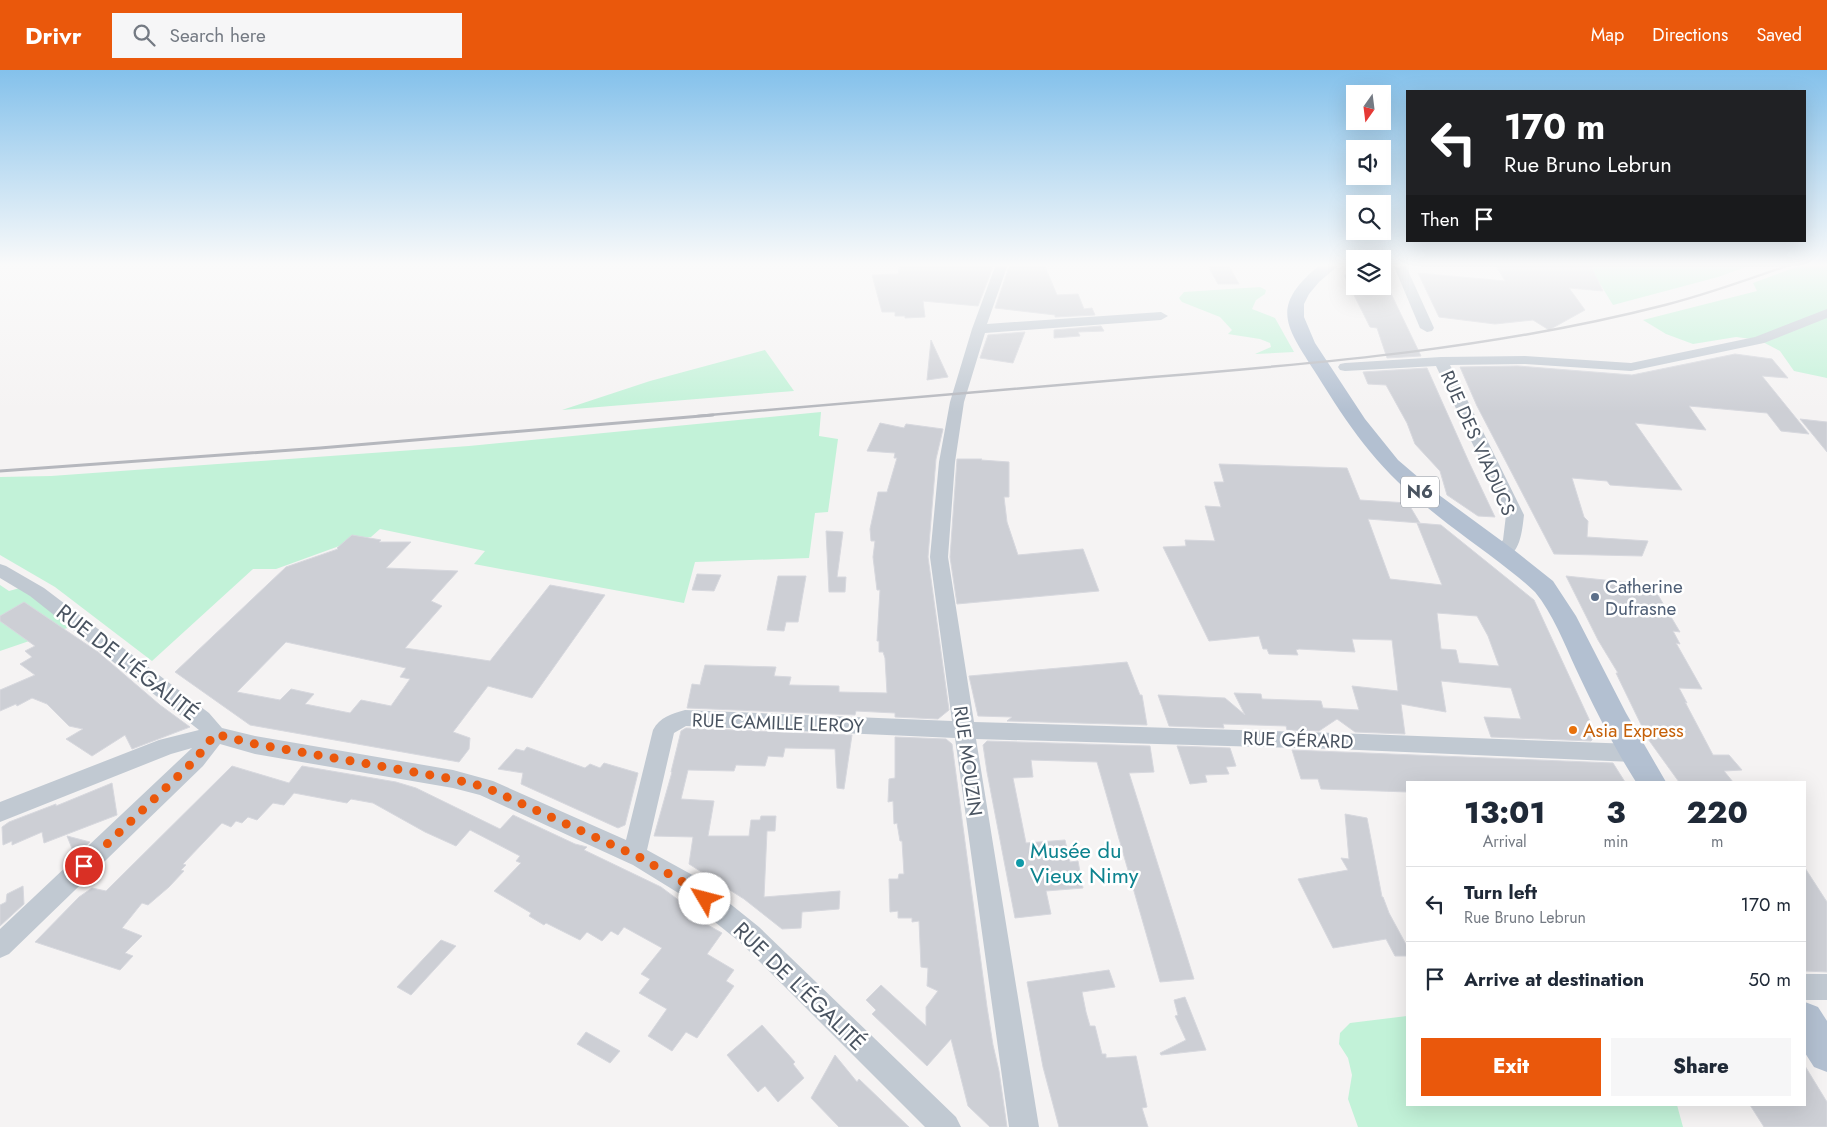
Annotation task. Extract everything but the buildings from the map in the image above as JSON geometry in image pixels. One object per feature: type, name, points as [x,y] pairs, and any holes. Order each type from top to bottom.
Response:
[{"type":"main road","name":"RUE DES VIADUCS","points":[[1295,313],[1294,317],[1305,341],[1335,370],[1352,417],[1382,456],[1420,492],[1502,552],[1542,585],[1553,598],[1633,754],[1649,781]]},
{"type":"main road","points":[[1806,1022],[1827,1054]]},
{"type":"street","name":"RUE MOUZIN","points":[[985,313],[959,393],[947,462],[939,557],[1024,1127]]},
{"type":"street","points":[[1421,313],[1427,328]]},
{"type":"street","points":[[1335,370],[1441,361],[1525,360],[1631,367],[1755,341],[1826,313]]},
{"type":"street","points":[[979,329],[1160,316]]},
{"type":"street","name":"RUE DES VIADUCS","points":[[1441,361],[1515,514],[1512,541],[1502,552]]},
{"type":"street","name":"RUE DE L'ÉGALITÉ","points":[[0,570],[37,592],[202,719],[215,734],[255,744],[453,779],[485,787],[634,855],[690,886],[750,935],[946,1127]]},
{"type":"street","name":"RUE CAMILLE LEROY","points":[[634,855],[664,730],[669,724],[677,720],[685,718],[964,730]]},
{"type":"street","name":"RUE GÉRARD","points":[[964,730],[1336,740],[1633,754]]},
{"type":"street","points":[[0,812],[167,746],[215,734]]},
{"type":"street","points":[[0,946],[195,760],[215,734]]},
{"type":"street","points":[[1806,987],[1827,987]]},
{"type":"green space","points":[[1211,313],[1263,313],[1275,318],[1294,352],[1255,354],[1271,347],[1270,343],[1260,339],[1228,334],[1232,330],[1220,317]]},
{"type":"green space","points":[[1669,313],[1827,313],[1827,378],[1794,371],[1780,351],[1759,340],[1736,337],[1693,344],[1666,334],[1643,320]]},
{"type":"green space","points":[[765,350],[794,391],[562,410],[650,381]]},
{"type":"green space","points":[[821,412],[819,436],[838,439],[828,512],[815,513],[809,558],[695,562],[684,603],[474,564],[485,551],[380,529],[371,537],[364,537],[276,569],[253,569],[152,661],[55,587],[0,555],[0,477],[51,476],[469,446]]},
{"type":"green space","points":[[0,585],[9,591],[27,586],[79,624],[0,651]]},
{"type":"green space","points":[[1406,1016],[1406,1106],[1677,1106],[1683,1127],[1358,1127],[1348,1099],[1352,1075],[1348,1058],[1339,1044],[1340,1033],[1350,1023]]},
{"type":"railway","points":[[698,416],[1282,366],[1410,352],[1539,332],[1630,313]]},
{"type":"railway","points":[[0,471],[320,448],[713,415]]},
{"type":"place","name":"Catherine Dufrasne","points":[[1595,597]]},
{"type":"place","name":"Asia Express","points":[[1573,730]]},
{"type":"place","name":"Musée du Vieux Nimy","points":[[1020,863]]},
{"type":"route","points":[[84,866],[195,760],[215,734],[255,744],[453,779],[485,787],[641,858],[690,886],[705,899]]}]
